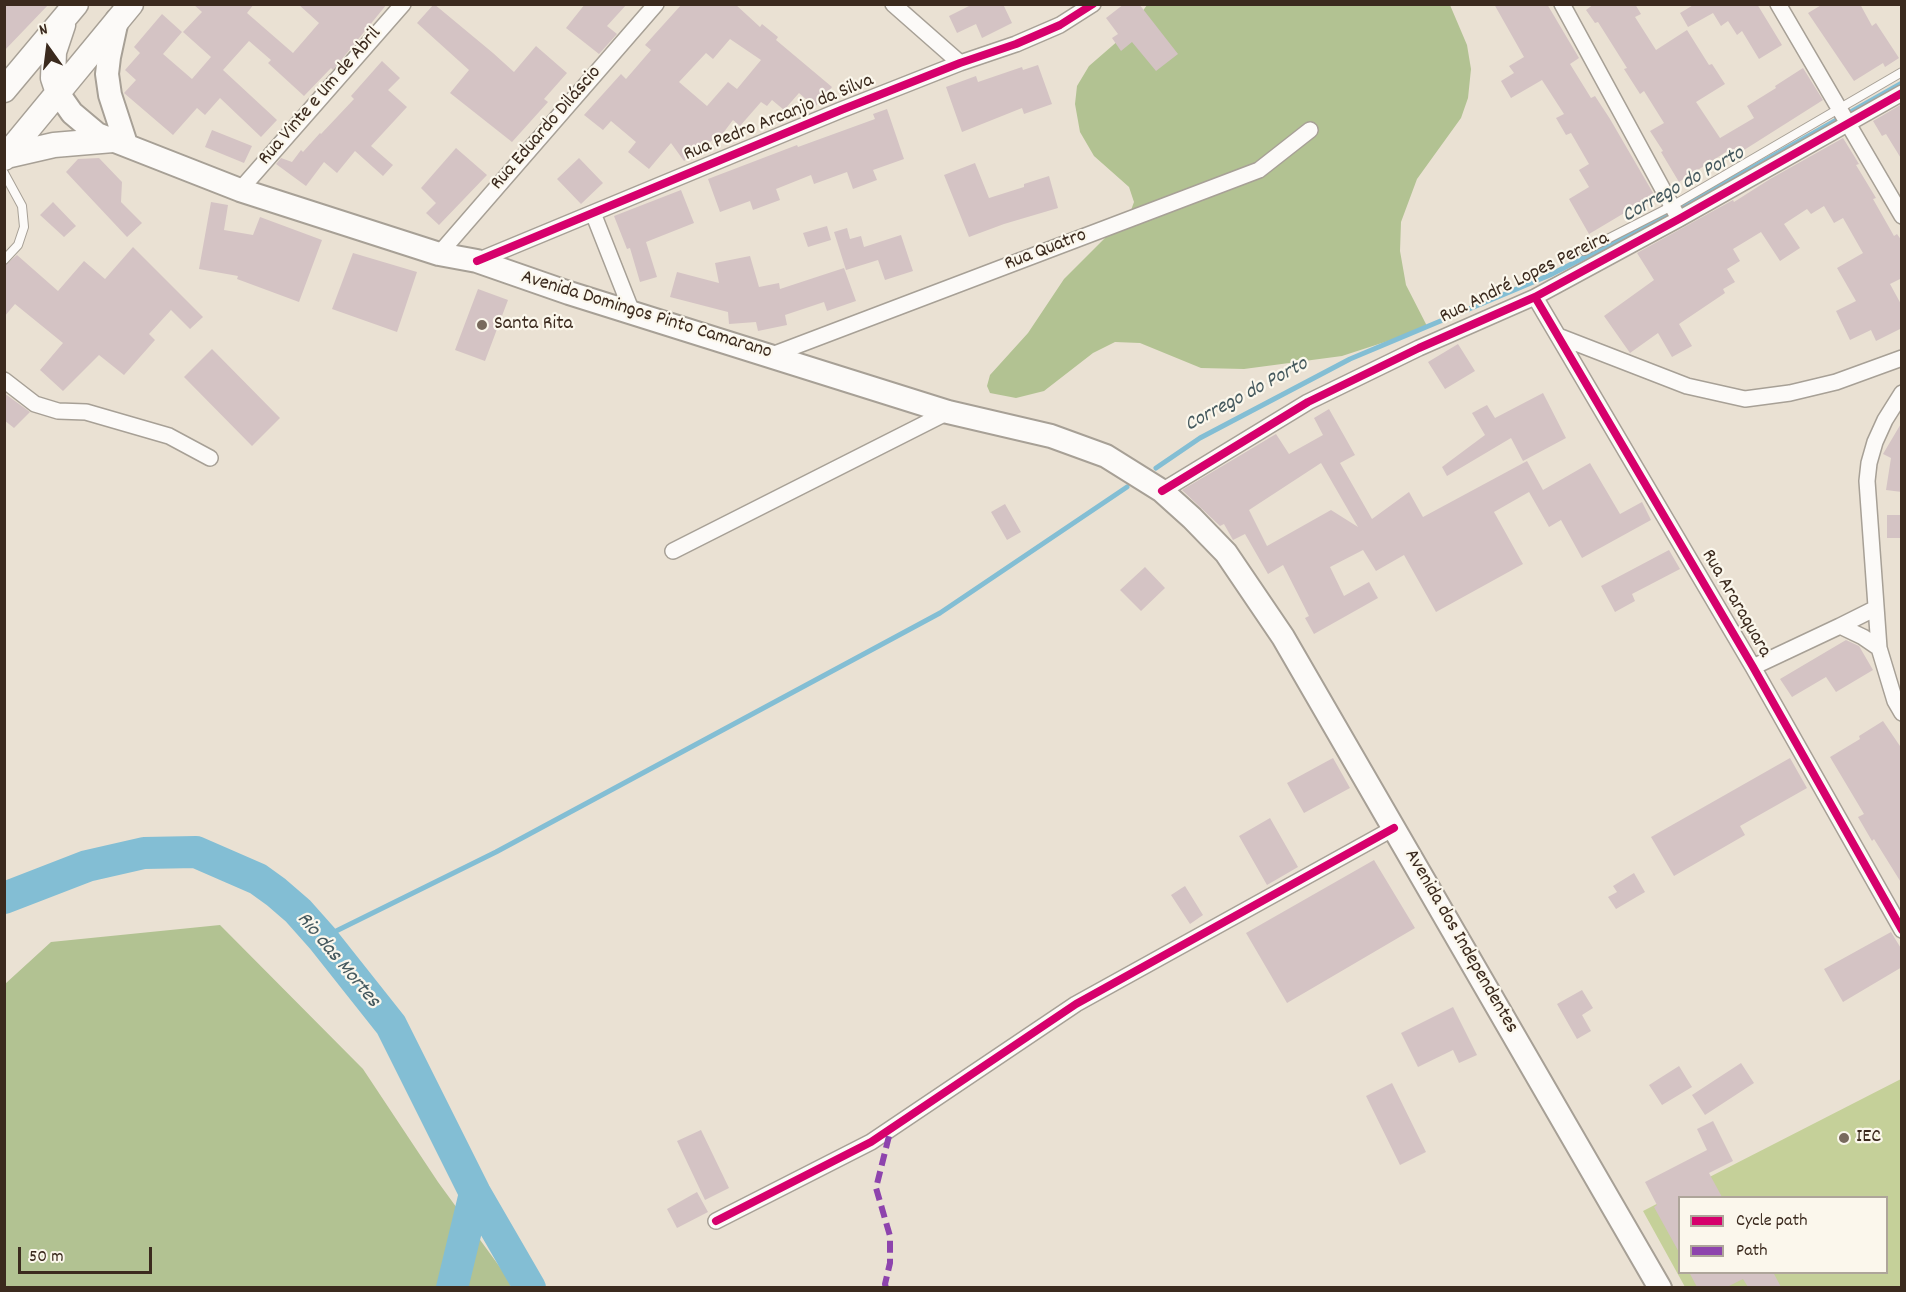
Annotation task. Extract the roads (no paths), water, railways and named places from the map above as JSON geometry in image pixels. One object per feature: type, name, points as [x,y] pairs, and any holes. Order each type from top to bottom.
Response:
[{"type":"main road","points":[[4,90],[71,10]]},
{"type":"main road","points":[[58,93],[53,78],[54,52],[71,10]]},
{"type":"main road","points":[[5,162],[124,12]]},
{"type":"main road","points":[[5,162],[54,145],[120,142],[107,74],[108,57],[124,12]]},
{"type":"main road","name":"Avenida Domingos Pinto Camarano","points":[[58,93],[72,113],[97,134],[240,190],[439,254],[477,261],[948,412],[1051,436],[1106,456],[1162,491]]},
{"type":"main road","name":"Avenida dos Independentes","points":[[1162,491],[1227,554],[1283,637],[1660,1287]]},
{"type":"street","name":"Rua Vinte e Um de Abril","points":[[240,190],[403,4]]},
{"type":"street","name":"Rua Eduardo Diláscio","points":[[439,254],[656,4]]},
{"type":"street","points":[[893,4],[960,63]]},
{"type":"street","name":"Rua Pedro Arcanjo da Silva","points":[[477,261],[841,110],[960,63],[1016,44],[1060,25],[1093,4]]},
{"type":"street","points":[[1562,4],[1675,212]]},
{"type":"street","points":[[1778,4],[1902,216]]},
{"type":"street","name":"Rua André Lopes Pereira","points":[[1162,491],[1308,402],[1419,348],[1535,297],[1675,212],[1847,124],[1902,93]]},
{"type":"street","name":"Rua Quatro","points":[[772,355],[1259,170],[1310,130]]},
{"type":"street","points":[[593,213],[632,312]]},
{"type":"street","name":"Rua Araraquara","points":[[1535,297],[1753,667],[1902,930]]},
{"type":"street","points":[[1558,336],[1687,386],[1744,399],[1790,393],[1836,382],[1902,358]]},
{"type":"street","points":[[4,380],[35,405],[58,411],[86,412],[168,436],[210,458]]},
{"type":"street","points":[[1902,393],[1885,420],[1875,442],[1869,463],[1868,481],[1878,648],[1895,701],[1902,713]]},
{"type":"street","points":[[673,551],[948,412]]},
{"type":"street","points":[[1753,667],[1876,608]]},
{"type":"street","points":[[1840,626],[1863,637],[1878,648]]},
{"type":"street","points":[[716,1221],[871,1142],[1076,1004],[1394,828]]},
{"type":"lane","name":"Rua André Lopes Pereira","points":[[1584,251],[1675,212],[1902,72]]},
{"type":"lane","points":[[4,260],[18,245],[24,227],[22,206],[5,162]]},
{"type":"waterway","name":"Corrego do Porto","points":[[1156,468],[1200,438],[1350,359],[1550,275],[1681,208],[1902,83]]},
{"type":"waterway","points":[[322,938],[496,852],[940,613],[1127,487]]},
{"type":"waterway","name":"Rio das Mortes","points":[[4,898],[87,866],[144,853],[196,852],[258,879],[276,892],[298,911],[322,938],[391,1025],[475,1193],[530,1288]]},
{"type":"waterway","points":[[452,1288],[475,1193]]},
{"type":"place","name":"Santa Rita","points":[[482,325]]},
{"type":"place","name":"IEC","points":[[1844,1138]]}]
